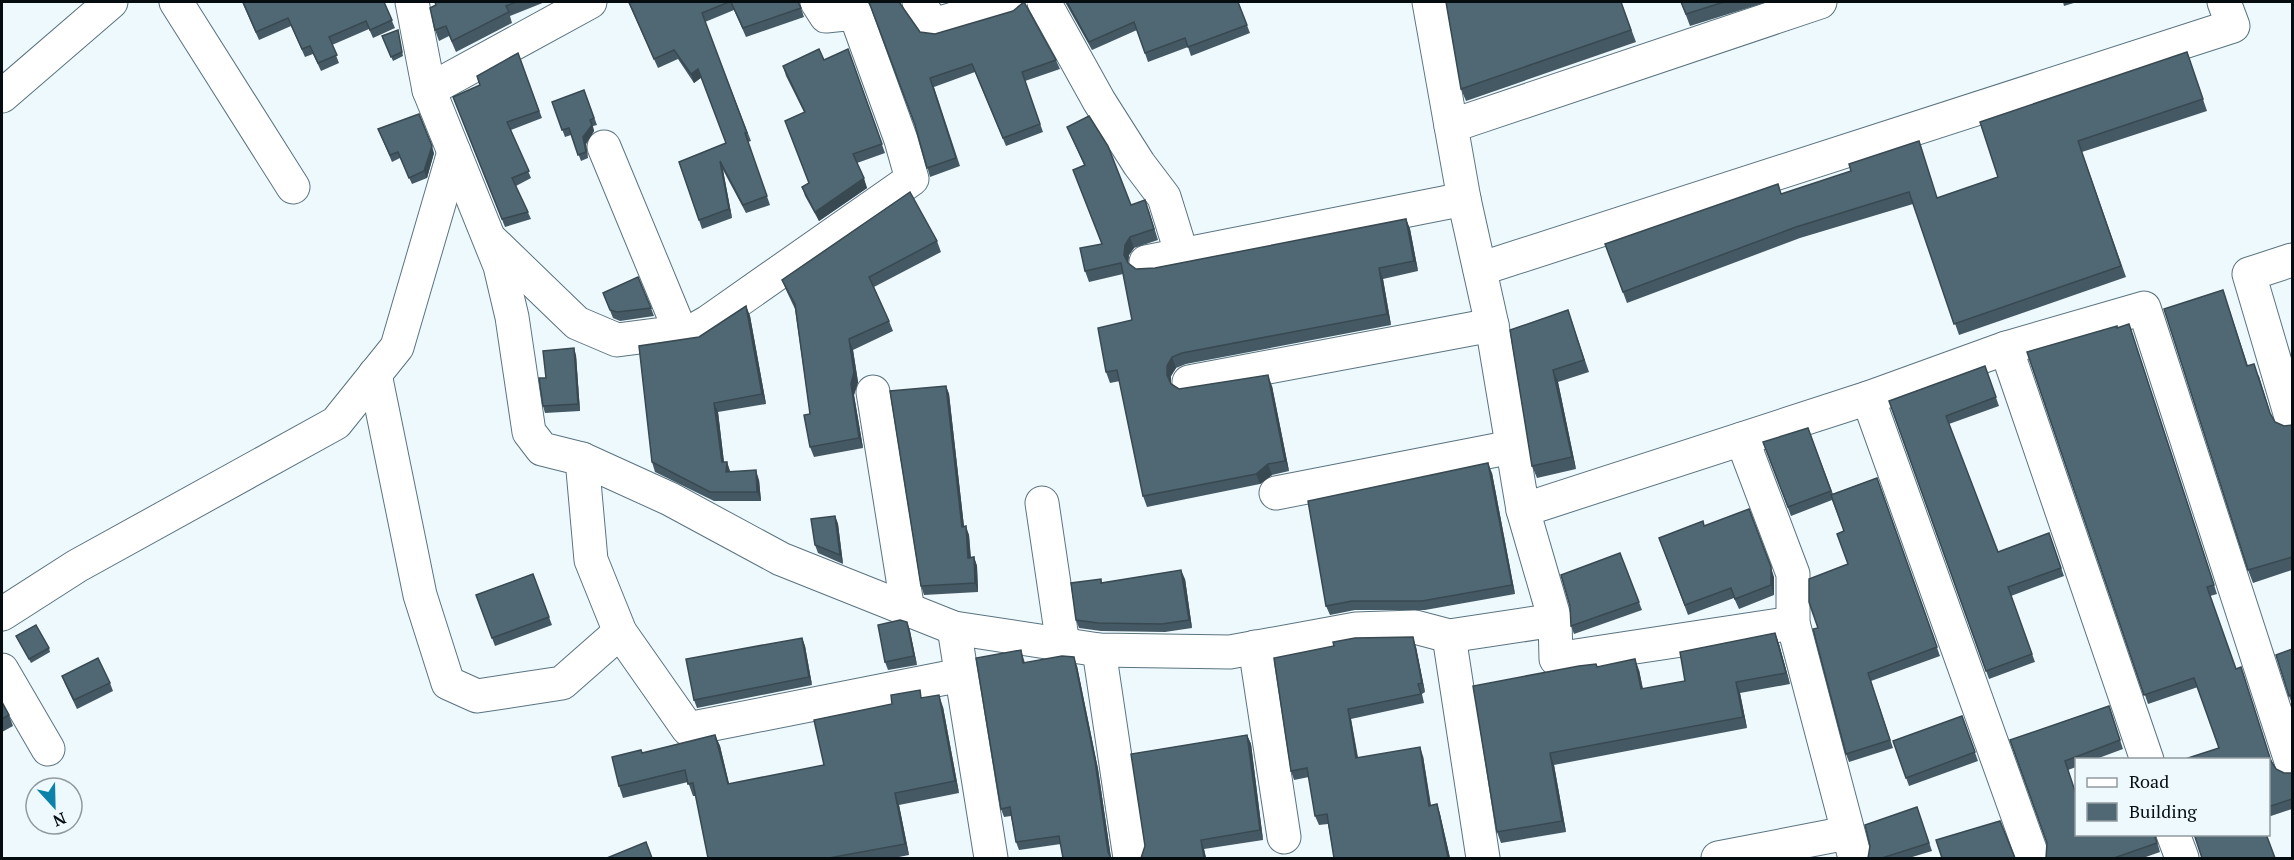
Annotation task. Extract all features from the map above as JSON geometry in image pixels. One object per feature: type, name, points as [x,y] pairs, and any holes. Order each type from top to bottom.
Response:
[{"type":"street","points":[[2,96],[111,2]]},
{"type":"street","points":[[176,2],[293,187]]},
{"type":"street","points":[[412,2],[429,90],[500,266],[512,317],[529,432],[542,449],[582,459],[670,499],[781,559],[954,628],[1099,650],[1230,652],[1356,629],[1415,627],[1449,636],[1556,620]]},
{"type":"street","points":[[429,90],[591,2]]},
{"type":"street","points":[[488,237],[578,323],[617,340],[681,333],[694,330],[708,322],[912,179],[868,7],[826,16],[817,2]]},
{"type":"street","points":[[919,2],[933,25],[1011,2]]},
{"type":"street","points":[[1044,2],[1100,101],[1139,164],[1164,196],[1182,255]]},
{"type":"street","points":[[1428,2],[1464,199],[1492,325],[1523,510],[1556,620],[1556,659],[1793,623]]},
{"type":"street","points":[[1451,126],[1820,2]]},
{"type":"street","points":[[1480,269],[2233,26],[2224,2]]},
{"type":"street","points":[[604,147],[681,333]]},
{"type":"street","points":[[2,614],[77,566],[336,423],[397,347],[454,152]]},
{"type":"street","points":[[1146,262],[1464,199]]},
{"type":"street","points":[[2292,260],[2249,274],[2292,420]]},
{"type":"street","points":[[1523,510],[1868,398],[2006,348],[2144,308],[2292,764]]},
{"type":"street","points":[[1189,382],[1492,325]]},
{"type":"street","points":[[2006,348],[2147,758]]},
{"type":"street","points":[[375,374],[420,595],[448,683],[477,696],[562,683],[620,632]]},
{"type":"street","points":[[873,392],[908,611]]},
{"type":"street","points":[[1868,398],[2033,858]]},
{"type":"street","points":[[1718,858],[1851,846],[1793,623],[1793,574],[1742,439]]},
{"type":"street","points":[[1276,493],[1512,447]]},
{"type":"street","points":[[582,459],[591,560],[620,632],[688,729],[961,675]]},
{"type":"street","points":[[1042,503],[1063,645]]},
{"type":"street","points":[[954,628],[991,858]]},
{"type":"street","points":[[1449,636],[1483,858]]},
{"type":"street","points":[[1255,647],[1284,837]]},
{"type":"street","points":[[1099,650],[1130,858]]},
{"type":"street","points":[[2,670],[48,749]]},
{"type":"street","points":[[2174,836],[2182,858]]},
{"type":"building","points":[[243,2],[384,2],[392,20],[370,30],[366,21],[329,37],[337,55],[318,63],[310,46],[302,49],[288,18],[256,32]]},
{"type":"building","points":[[435,2],[516,2],[506,6],[509,12],[452,41],[446,26],[435,30],[430,8],[436,5]]},
{"type":"building","points":[[629,2],[729,2],[702,13],[747,133],[745,133],[767,196],[743,205],[720,161],[729,209],[699,220],[679,162],[726,143],[698,69],[691,74],[674,50],[654,59]]},
{"type":"building","points":[[731,2],[798,2],[801,8],[743,28]]},
{"type":"building","points":[[869,2],[899,2],[920,32],[935,34],[1013,11],[1024,2],[1056,60],[1022,72],[1040,124],[1003,138],[972,64],[930,78],[956,158],[927,168],[915,125]]},
{"type":"building","points":[[1067,2],[1238,2],[1247,25],[1188,47],[1185,38],[1145,53],[1134,22],[1089,42]]},
{"type":"building","points":[[1446,2],[1621,2],[1631,30],[1461,89]]},
{"type":"building","points":[[1681,2],[1724,2],[1686,14]]},
{"type":"building","points":[[398,30],[402,52],[391,57],[382,36]]},
{"type":"building","points":[[819,49],[824,60],[848,49],[882,144],[853,154],[864,178],[815,212],[802,187],[809,183],[785,121],[805,112],[783,66]]},
{"type":"building","points":[[2187,52],[2203,99],[2078,141],[2121,266],[1954,324],[1909,192],[1796,227],[1623,292],[1605,244],[1778,184],[1781,194],[1851,171],[1849,164],[1919,141],[1937,198],[1998,177],[1980,122]]},
{"type":"building","points":[[518,53],[539,111],[507,122],[529,171],[512,178],[528,212],[502,219],[453,97],[480,85],[477,76]]},
{"type":"building","points":[[584,90],[594,118],[590,120],[592,125],[583,137],[586,152],[578,155],[569,128],[562,130],[552,102]]},
{"type":"building","points":[[419,114],[432,146],[424,171],[409,178],[398,152],[390,155],[378,129]]},
{"type":"building","points":[[1089,116],[1108,146],[1131,205],[1145,200],[1154,229],[1130,237],[1125,245],[1124,255],[1128,263],[1136,269],[1155,268],[1406,219],[1414,261],[1379,268],[1387,314],[1182,353],[1172,357],[1167,366],[1167,375],[1171,384],[1179,389],[1268,375],[1285,461],[1268,464],[1256,474],[1143,496],[1117,370],[1106,372],[1098,328],[1132,320],[1121,263],[1085,271],[1080,248],[1102,244],[1073,170],[1085,165],[1067,127]]},
{"type":"building","points":[[910,192],[937,241],[869,277],[889,321],[849,339],[854,372],[851,384],[859,438],[810,447],[804,415],[810,414],[795,304],[782,280]]},
{"type":"building","points":[[638,277],[651,308],[617,312],[610,310],[603,293]]},
{"type":"building","points":[[2223,290],[2247,366],[2254,364],[2270,413],[2275,422],[2284,426],[2292,425],[2292,557],[2248,570],[2164,309]]},
{"type":"building","points":[[746,306],[762,394],[714,403],[722,462],[727,462],[726,472],[756,470],[757,492],[710,492],[652,462],[639,346],[699,337]]},
{"type":"building","points":[[1568,310],[1584,360],[1553,370],[1572,457],[1532,466],[1510,330]]},
{"type":"building","points":[[2129,324],[2214,585],[2207,587],[2236,669],[2241,667],[2271,761],[2276,769],[2284,773],[2292,773],[2292,799],[2270,806],[2270,758],[2188,758],[2219,748],[2194,678],[2144,695],[2027,352],[2117,326],[2117,328]]},
{"type":"building","points":[[574,348],[578,404],[543,406],[539,378],[546,378],[543,351]]},
{"type":"building","points":[[1985,366],[1996,397],[1946,416],[1998,552],[2049,533],[2061,568],[2008,587],[2032,654],[1986,671],[1889,401]]},
{"type":"building","points":[[946,386],[962,527],[966,526],[968,558],[974,557],[975,583],[921,586],[890,391]]},
{"type":"building","points":[[1808,428],[1831,491],[1788,507],[1763,442]]},
{"type":"building","points":[[1488,463],[1512,585],[1422,601],[1352,601],[1326,606],[1308,501]]},
{"type":"building","points":[[1877,478],[1937,647],[1868,673],[1890,740],[1846,754],[1813,629],[1818,628],[1809,602],[1809,579],[1848,564],[1837,534],[1844,531],[1831,495]]},
{"type":"building","points":[[1749,509],[1771,567],[1771,585],[1735,599],[1731,588],[1685,605],[1659,538],[1703,521],[1704,526]]},
{"type":"building","points":[[835,516],[840,555],[815,545],[811,519]]},
{"type":"building","points":[[1620,553],[1639,602],[1571,626],[1570,606],[1561,575]]},
{"type":"building","points":[[1181,570],[1189,620],[1162,624],[1098,623],[1076,620],[1071,583],[1101,579],[1101,583]]},
{"type":"building","points":[[533,574],[549,617],[492,638],[476,595]]},
{"type":"building","points":[[900,620],[907,622],[914,656],[885,662],[878,625]]},
{"type":"building","points":[[36,625],[49,648],[29,659],[16,636]]},
{"type":"building","points":[[1775,633],[1786,673],[1736,682],[1743,717],[1550,753],[1562,821],[1497,832],[1473,686],[1579,666],[1596,664],[1597,667],[1635,659],[1641,689],[1685,681],[1680,652]]},
{"type":"building","points":[[1413,637],[1422,683],[1418,684],[1421,694],[1348,709],[1356,758],[1420,747],[1429,806],[1437,804],[1448,858],[1334,858],[1327,814],[1315,816],[1307,768],[1291,771],[1274,658],[1334,646],[1333,642],[1355,638]]},
{"type":"building","points":[[802,638],[809,677],[694,700],[686,659]]},
{"type":"building","points":[[2292,649],[2292,694],[2289,696],[2276,655]]},
{"type":"building","points":[[1021,650],[1023,663],[1062,656],[1074,657],[1095,761],[1108,852],[1111,858],[1063,858],[1059,836],[1016,842],[1010,807],[1001,809],[976,658]]},
{"type":"building","points":[[98,658],[110,683],[74,700],[62,676]]},
{"type":"building","points":[[920,690],[921,698],[939,695],[955,781],[895,793],[905,844],[829,858],[708,858],[693,783],[688,784],[685,770],[619,786],[612,757],[641,750],[642,753],[715,735],[728,784],[824,765],[814,720],[892,704],[891,695]]},
{"type":"building","points":[[2,702],[9,715],[2,719]]},
{"type":"building","points":[[2109,706],[2120,740],[2065,761],[2075,791],[2075,836],[2155,836],[2157,843],[2114,858],[2046,858],[2047,843],[2010,740]]},
{"type":"building","points":[[1962,716],[1975,752],[1906,778],[1893,741]]},
{"type":"building","points":[[1247,735],[1260,830],[1201,840],[1204,858],[1141,858],[1145,846],[1131,754]]},
{"type":"building","points":[[1917,807],[1929,843],[1882,858],[1868,858],[1870,846],[1865,825]]},
{"type":"building","points":[[2000,821],[2015,858],[1942,858],[1936,840]]},
{"type":"building","points":[[2195,836],[2267,836],[2275,858],[2202,858]]},
{"type":"building","points":[[646,842],[652,858],[607,858]]}]
